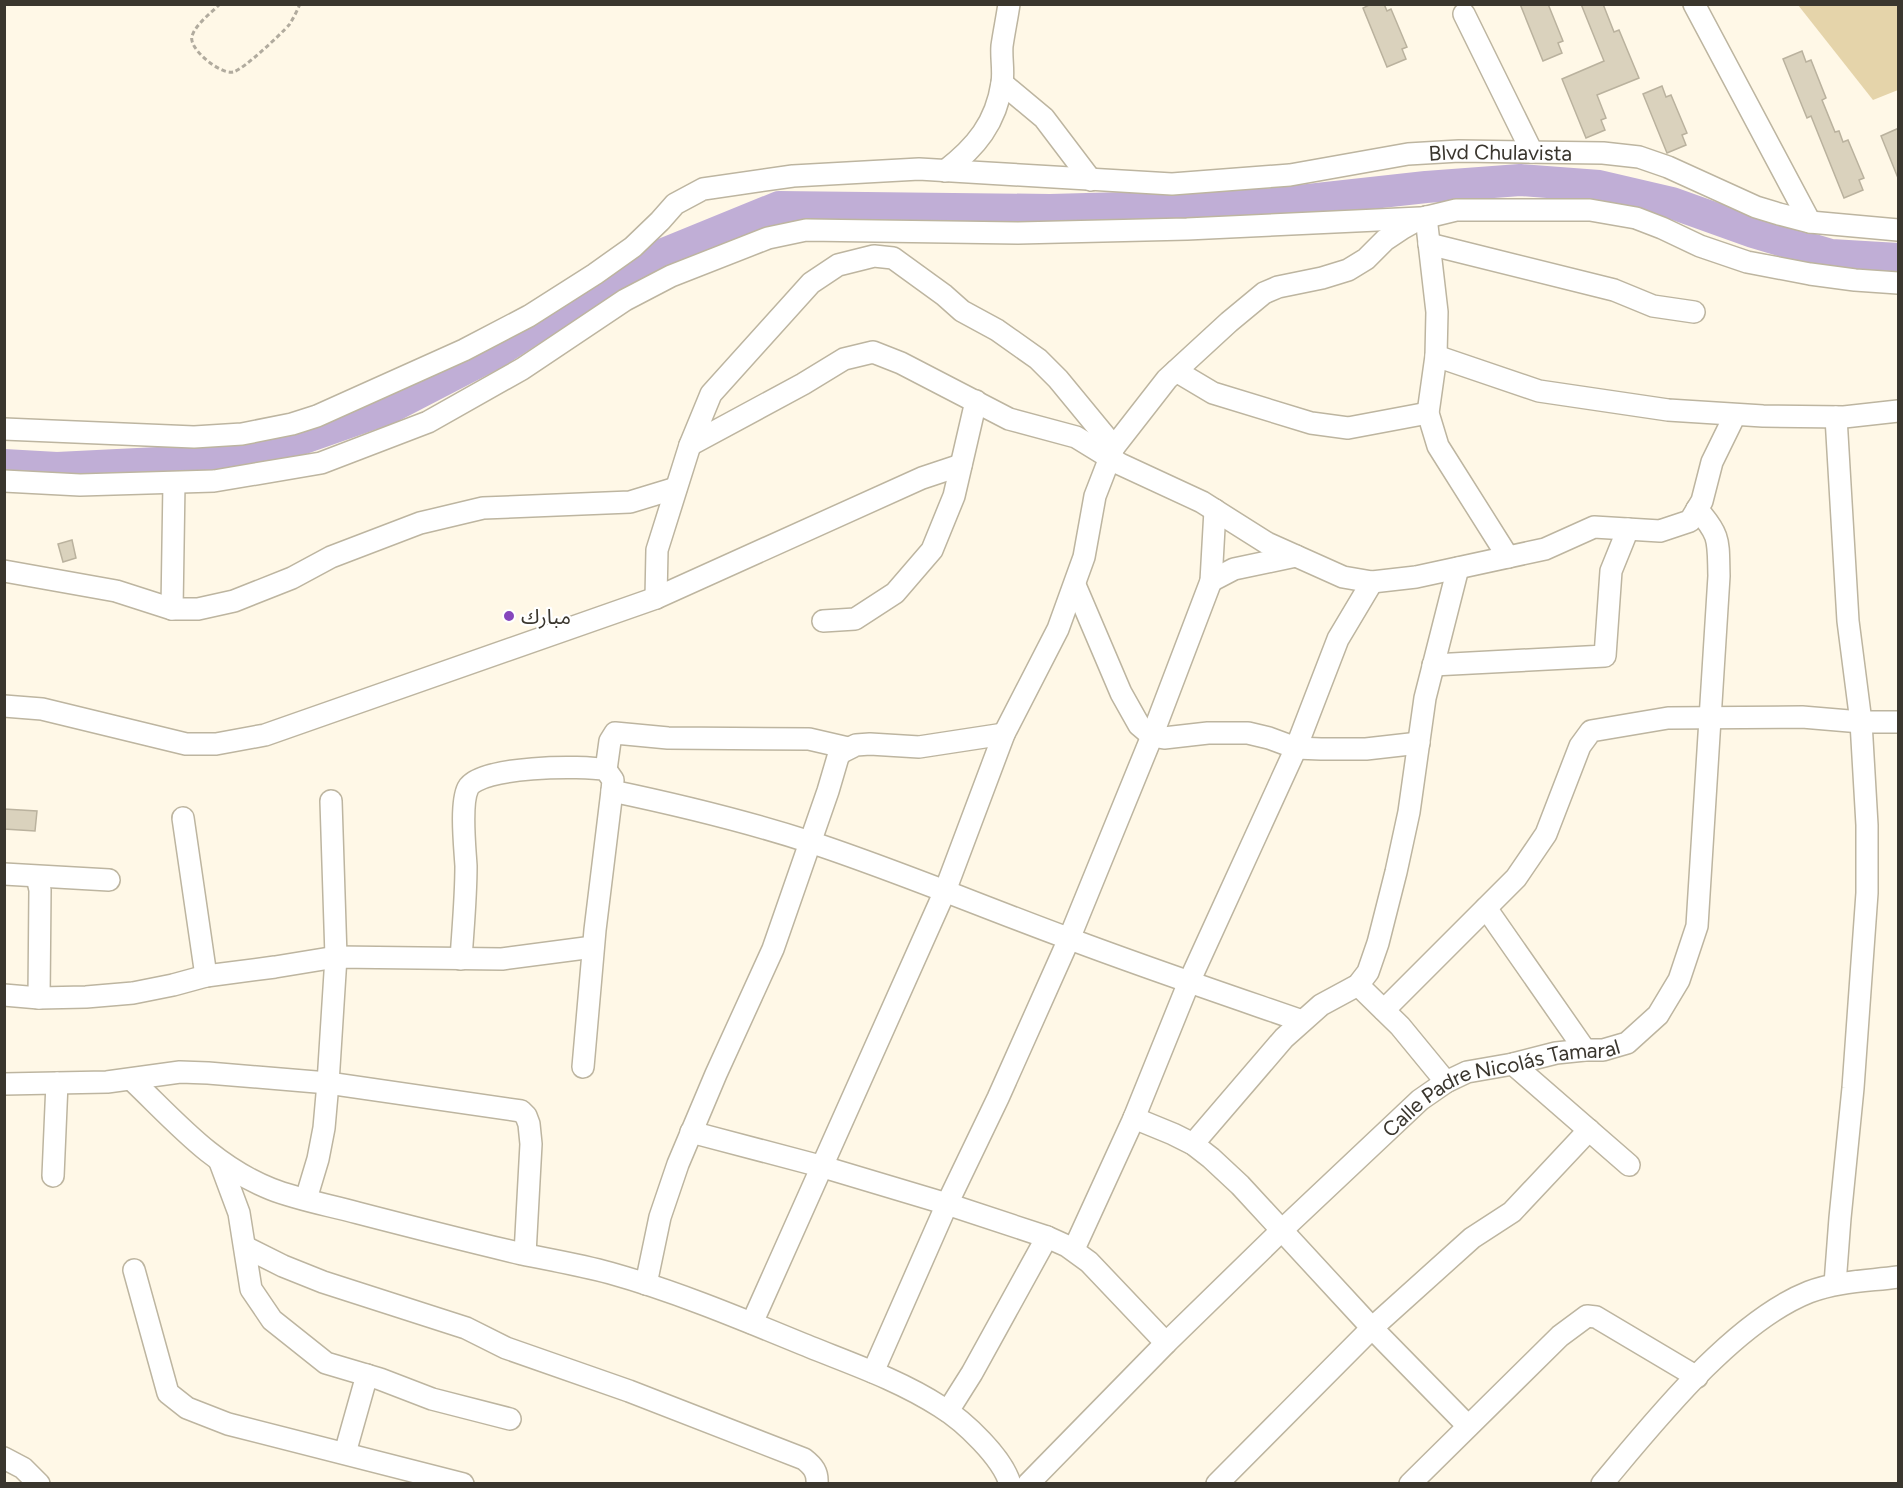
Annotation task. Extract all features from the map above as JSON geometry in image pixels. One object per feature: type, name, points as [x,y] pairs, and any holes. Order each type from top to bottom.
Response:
[{"type":"street","points":[[945,171],[966,155],[983,135],[994,112],[1002,83],[1002,46],[1009,4]]},
{"type":"street","points":[[1694,4],[1810,222]]},
{"type":"street","points":[[1464,14],[1532,152]]},
{"type":"street","points":[[1002,83],[1044,118],[1091,180]]},
{"type":"street","name":"Blvd Chulavista","points":[[4,429],[194,437],[242,434],[292,424],[347,404],[464,350],[529,316],[633,247],[675,204],[703,189],[794,176],[919,169],[1173,184],[1290,175],[1408,154],[1459,151],[1603,153],[1639,157],[1668,167],[1756,207],[1810,222],[1899,230]]},
{"type":"street","points":[[752,1323],[820,1166],[897,1001],[945,891],[1004,734],[1053,639],[1075,585],[1089,537],[1095,496],[1112,452],[1167,379],[1229,322],[1264,293],[1278,287],[1348,270],[1366,259],[1386,240],[1419,219],[1456,210],[1590,210],[1636,218],[1700,246],[1747,262],[1855,280],[1899,282]]},
{"type":"street","points":[[1426,218],[1437,312],[1436,356],[1428,413],[1438,446],[1508,557]]},
{"type":"street","points":[[4,482],[80,486],[214,481],[321,463],[428,422],[522,369],[625,300],[671,276],[768,238],[806,230],[1018,233],[1187,229],[1426,218]]},
{"type":"street","points":[[1429,244],[1614,291],[1653,306],[1694,312]]},
{"type":"street","points":[[656,598],[657,550],[690,445],[711,394],[811,283],[838,265],[874,256],[893,258],[962,311],[997,330],[1038,359],[1058,379],[1112,452]]},
{"type":"street","points":[[690,445],[803,384],[844,359],[873,352],[901,363],[1010,419],[1076,438],[1112,452],[1202,502],[1267,543],[1343,578],[1372,582],[1416,577],[1545,549],[1594,527],[1660,531],[1690,521],[1702,501],[1712,462],[1735,415]]},
{"type":"street","points":[[1436,356],[1539,391],[1668,410],[1735,415],[1836,417],[1899,411]]},
{"type":"street","points":[[1176,372],[1213,393],[1311,423],[1348,428],[1428,413]]},
{"type":"street","points":[[823,621],[855,619],[895,593],[932,550],[954,495],[976,401]]},
{"type":"street","points":[[1835,1284],[1853,1088],[1867,893],[1867,825],[1861,722],[1848,621],[1836,417]]},
{"type":"street","points":[[4,706],[42,710],[186,744],[216,744],[265,735],[656,598],[922,478],[961,465]]},
{"type":"street","points":[[172,609],[174,483]]},
{"type":"street","points":[[4,572],[116,591],[172,609],[198,609],[234,601],[292,578],[332,557],[420,523],[483,508],[630,502],[676,488]]},
{"type":"street","name":"Calle Padre Nicolás Tamaral","points":[[1028,1484],[1166,1343],[1420,1100],[1446,1082],[1467,1072],[1556,1053],[1604,1050],[1627,1043],[1658,1015],[1679,980],[1697,926],[1719,576],[1718,538],[1711,525],[1697,509]]},
{"type":"street","points":[[873,1372],[947,1204],[998,1098],[1069,939],[1152,736],[1212,581],[1215,510]]},
{"type":"street","points":[[1433,665],[1605,656],[1611,571],[1628,529]]},
{"type":"street","points":[[1212,581],[1234,569],[1296,556]]},
{"type":"street","points":[[1193,1144],[1284,1038],[1321,1005],[1358,985],[1368,972],[1378,943],[1396,872],[1409,812],[1425,698],[1458,568]]},
{"type":"street","points":[[1074,1249],[1134,1118],[1188,982],[1296,748],[1338,639],[1372,582]]},
{"type":"street","points":[[1075,585],[1095,636],[1126,702],[1139,724],[1152,736],[1164,738],[1208,733],[1248,733],[1296,748],[1339,750],[1419,743]]},
{"type":"street","points":[[1384,1010],[1516,878],[1546,834],[1580,746],[1591,731],[1668,718],[1802,717],[1861,722],[1899,722]]},
{"type":"street","points":[[583,1067],[593,947],[613,780],[606,770],[610,741],[615,733],[668,738],[809,740],[848,748],[870,744],[919,747],[1004,734]]},
{"type":"street","points":[[646,1284],[660,1217],[678,1164],[773,949],[838,757],[848,748]]},
{"type":"street","points":[[461,959],[466,869],[464,814],[468,788],[474,780],[516,770],[590,768],[606,770]]},
{"type":"street","points":[[612,791],[717,815],[810,842],[1069,939],[1302,1021]]},
{"type":"street","points":[[306,1199],[318,1159],[324,1128],[336,957],[331,801]]},
{"type":"street","points":[[183,818],[206,976]]},
{"type":"street","points":[[4,874],[109,880]]},
{"type":"street","points":[[37,877],[40,890],[39,998]]},
{"type":"street","points":[[1486,908],[1585,1050]]},
{"type":"street","points":[[4,995],[39,998],[133,993],[206,976],[336,957],[502,959],[593,947]]},
{"type":"street","points":[[1358,985],[1400,1026],[1446,1082]]},
{"type":"street","points":[[1513,1064],[1629,1165]]},
{"type":"street","points":[[4,1084],[107,1082],[180,1072],[328,1083],[521,1111],[529,1124],[531,1144],[525,1254]]},
{"type":"street","points":[[132,1080],[202,1148],[238,1173],[272,1190],[646,1284],[752,1323],[910,1389],[948,1411],[991,1450],[1005,1470],[1010,1484]]},
{"type":"street","points":[[53,1176],[57,1083]]},
{"type":"street","points":[[1134,1118],[1193,1144],[1211,1158],[1240,1185],[1372,1328],[1468,1426]]},
{"type":"street","points":[[1217,1484],[1372,1328],[1472,1238],[1512,1212],[1589,1130]]},
{"type":"street","points":[[691,1132],[820,1166],[1047,1237],[1074,1249],[1089,1262],[1166,1343]]},
{"type":"street","points":[[220,1162],[239,1213],[251,1289],[272,1320],[326,1363],[367,1375],[432,1399],[510,1419]]},
{"type":"street","points":[[948,1411],[984,1353],[1047,1237]]},
{"type":"street","points":[[245,1247],[323,1282],[466,1328],[506,1348],[629,1391],[804,1459],[812,1465],[816,1472],[817,1484]]},
{"type":"street","points":[[134,1270],[168,1393],[187,1408],[228,1424],[463,1484]]},
{"type":"street","points":[[1602,1484],[1643,1435],[1721,1352],[1756,1324],[1808,1292],[1835,1284],[1899,1277]]},
{"type":"street","points":[[1410,1484],[1560,1336],[1587,1316],[1596,1317],[1697,1377]]},
{"type":"street","points":[[345,1454],[367,1375]]},
{"type":"street","points":[[4,1458],[22,1468],[39,1484]]},
{"type":"path","points":[[220,4],[193,33],[191,40],[195,48],[221,71],[227,73],[243,68],[289,25],[300,4]]},
{"type":"shaded area","points":[[1798,5],[1898,5],[1898,90],[1873,100]]},
{"type":"building","points":[[1371,4],[1384,4],[1387,11],[1391,9],[1407,47],[1402,49],[1406,59],[1387,67],[1363,8]]},
{"type":"building","points":[[1520,4],[1548,4],[1563,41],[1558,43],[1562,53],[1543,61]]},
{"type":"building","points":[[1581,4],[1603,4],[1614,32],[1619,30],[1639,78],[1597,95],[1606,118],[1601,120],[1605,130],[1586,138],[1562,79],[1604,61]]},
{"type":"building","points":[[1802,51],[1806,62],[1811,60],[1826,98],[1822,100],[1835,132],[1839,131],[1843,142],[1848,140],[1864,178],[1859,180],[1863,190],[1844,198],[1811,116],[1807,118],[1783,59]]},
{"type":"building","points":[[1662,86],[1666,97],[1671,95],[1687,133],[1682,135],[1686,145],[1667,153],[1643,94]]},
{"type":"building","points":[[1899,128],[1899,178],[1898,178],[1881,136]]},
{"type":"building","points":[[72,540],[76,558],[63,562],[58,544]]},
{"type":"building","points":[[4,809],[37,811],[35,831],[4,829]]},
{"type":"waterway","points":[[4,465],[57,468],[178,462],[287,444],[389,408],[495,353],[622,271],[779,207],[1050,210],[1272,204],[1426,187],[1520,180],[1599,186],[1672,203],[1753,232],[1831,255],[1898,259]]},
{"type":"place","name":"مبارك","points":[[509,616]]}]
